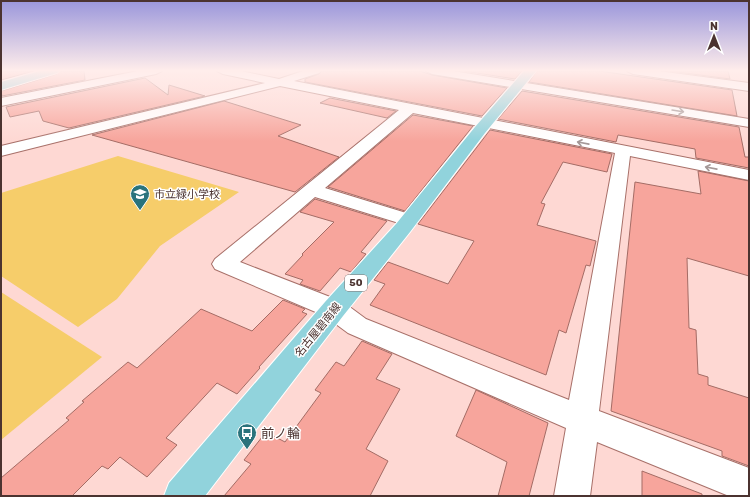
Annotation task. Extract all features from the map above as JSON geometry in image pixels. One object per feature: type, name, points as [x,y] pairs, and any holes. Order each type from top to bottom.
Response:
[{"type":"main road","name":"名古屋碧南線","points":[[182,496],[511,94]]},
{"type":"street","points":[[1,102],[40,94]]},
{"type":"street","points":[[1,151],[235,94]]},
{"type":"street","points":[[339,94],[749,175]]},
{"type":"street","points":[[605,94],[749,123]]},
{"type":"street","points":[[410,108],[223,264],[334,310],[357,326],[582,420],[749,486]]},
{"type":"street","points":[[572,496],[584,401],[623,151]]},
{"type":"street","points":[[312,190],[409,220]]},
{"type":"shaded area","points":[[118,156],[239,192],[160,246],[117,299],[78,327],[1,276],[1,193]]},
{"type":"shaded area","points":[[1,292],[102,357],[1,440]]},
{"type":"building","points":[[67,94],[199,94],[205,96],[69,128],[43,121],[39,111],[10,117],[6,107]]},
{"type":"building","points":[[368,94],[501,94],[482,116]]},
{"type":"building","points":[[519,94],[541,94],[739,127],[745,157],[749,157],[749,168],[696,158],[695,149],[618,135],[616,142],[498,119]]},
{"type":"building","points":[[604,94],[733,94],[737,116]]},
{"type":"building","points":[[330,98],[396,111],[387,118],[320,103]]},
{"type":"building","points":[[224,101],[301,125],[278,136],[339,157],[295,192],[92,135]]},
{"type":"building","points":[[413,115],[473,126],[405,211],[328,187]]},
{"type":"building","points":[[490,130],[612,154],[607,172],[563,162],[541,203],[545,204],[537,225],[596,241],[590,266],[586,265],[566,333],[559,330],[546,375],[370,305],[385,284],[374,280],[388,262],[448,284],[474,241],[418,224]]},
{"type":"building","points":[[698,171],[749,181],[749,276],[687,258],[689,328],[696,330],[698,374],[708,377],[708,385],[749,398],[749,466],[722,456],[722,451],[611,411],[635,182],[701,194]]},
{"type":"building","points":[[315,199],[387,221],[361,252],[366,254],[351,272],[340,268],[320,291],[300,284],[303,280],[285,274],[303,255],[302,254],[334,222],[300,212]]},
{"type":"building","points":[[283,300],[305,309],[302,312],[307,314],[259,367],[260,368],[237,394],[217,383],[166,438],[177,445],[147,477],[120,457],[108,469],[102,466],[72,496],[1,496],[1,478],[69,420],[66,418],[84,402],[82,401],[128,362],[137,368],[201,309],[252,331]]},
{"type":"building","points":[[362,341],[392,354],[376,379],[400,389],[366,449],[388,461],[370,496],[224,496],[251,464],[244,460],[266,432],[285,442],[321,393],[315,390],[336,362],[344,366]]},
{"type":"building","points":[[476,390],[548,423],[529,496],[498,496],[507,462],[456,436]]},
{"type":"building","points":[[642,471],[702,494],[702,496],[642,496]]},
{"type":"place","name":"市立緑小学校","points":[[140,211]]},
{"type":"place","name":"前ノ輪","points":[[247,450]]}]
